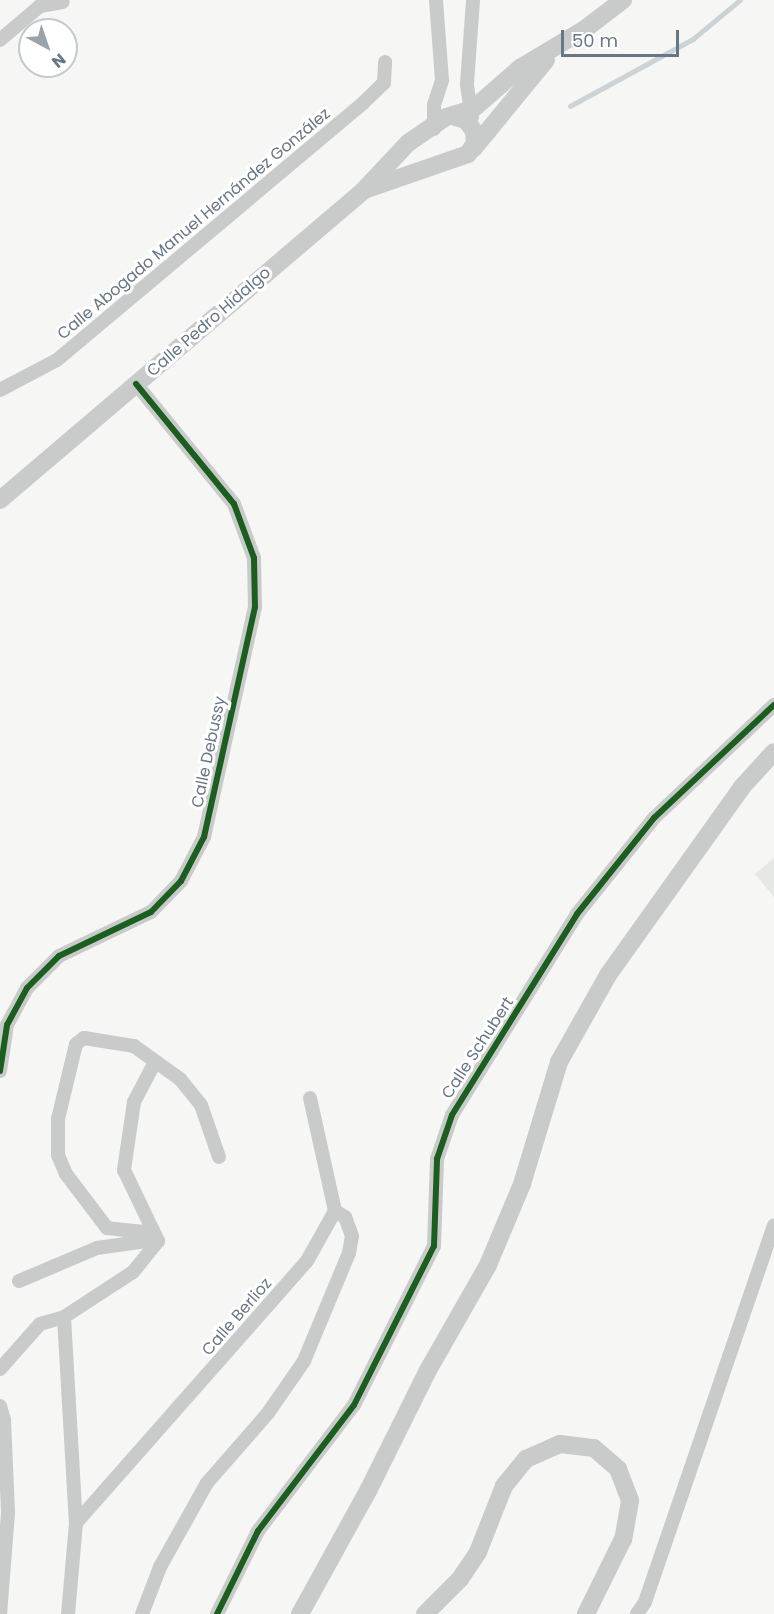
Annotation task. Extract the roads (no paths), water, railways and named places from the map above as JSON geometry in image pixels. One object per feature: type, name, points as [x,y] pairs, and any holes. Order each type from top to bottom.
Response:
[{"type":"street","points":[[436,0],[442,80],[434,105],[433,143],[447,158]]},
{"type":"street","points":[[472,148],[476,137],[467,84],[473,0]]},
{"type":"street","points":[[363,191],[408,143],[434,129],[441,120],[452,116],[472,117],[520,68],[560,44],[623,0]]},
{"type":"street","points":[[0,40],[40,6],[63,2]]},
{"type":"street","points":[[363,191],[447,158],[461,158],[560,44]]},
{"type":"street","name":"Calle Abogado Manuel Hernández González","points":[[0,390],[57,360],[363,103],[384,83],[385,62]]},
{"type":"street","name":"Calle Pedro Hidalgo","points":[[0,500],[363,191]]},
{"type":"street","name":"Calle Debussy","points":[[0,1071],[7,1025],[27,988],[59,956],[151,912],[181,881],[204,837],[255,607],[254,558],[234,504],[136,384]]},
{"type":"street","name":"Calle Schubert","points":[[217,1614],[258,1531],[354,1405],[434,1246],[437,1159],[452,1115],[577,914],[654,818],[774,705]]},
{"type":"street","points":[[300,1614],[369,1489],[427,1372],[488,1265],[522,1184],[559,1062],[608,975],[742,787],[774,752]]},
{"type":"street","points":[[158,1241],[144,1232],[107,1228],[66,1174],[58,1155],[58,1119],[76,1044],[84,1038],[105,1039],[134,1046],[180,1079],[201,1105],[219,1157]]},
{"type":"street","points":[[155,1062],[134,1102],[124,1170],[133,1193],[150,1219],[158,1241]]},
{"type":"street","points":[[142,1614],[160,1567],[207,1483],[268,1413],[304,1361],[349,1253],[352,1236],[345,1217],[335,1211],[310,1098]]},
{"type":"street","name":"Calle Berlioz","points":[[76,1523],[307,1261],[335,1211]]},
{"type":"street","points":[[637,1614],[645,1602],[774,1225]]},
{"type":"street","points":[[19,1281],[97,1248],[131,1240],[158,1241]]},
{"type":"street","points":[[0,1369],[40,1324],[64,1317],[134,1272],[158,1241]]},
{"type":"street","points":[[64,1317],[76,1523],[68,1614]]},
{"type":"street","points":[[0,1406],[4,1420],[8,1513],[0,1614]]},
{"type":"street","points":[[425,1614],[460,1580],[478,1552],[504,1486],[526,1459],[560,1444],[594,1448],[618,1469],[630,1501],[623,1539],[586,1614]]},
{"type":"waterway","points":[[570,106],[693,39],[740,0]]}]
